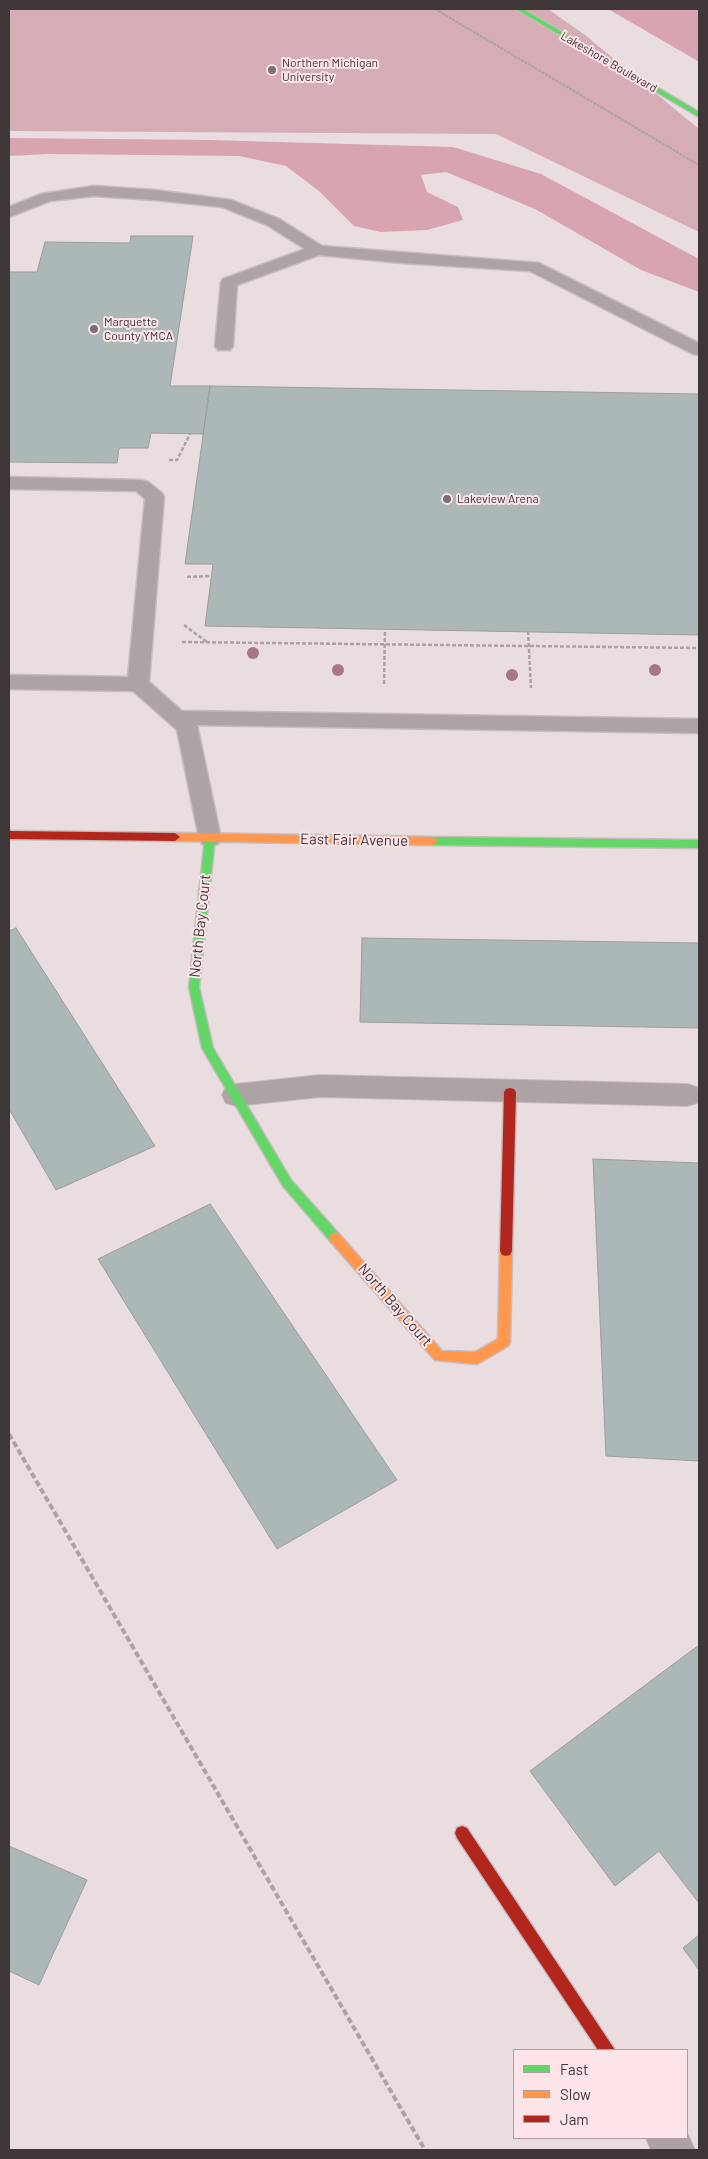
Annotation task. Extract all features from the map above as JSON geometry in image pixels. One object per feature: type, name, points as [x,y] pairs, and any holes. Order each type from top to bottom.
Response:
[{"type":"street","name":"Lakeshore Boulevard","points":[[519,9],[699,115]]},
{"type":"street","name":"East Fair Avenue","points":[[9,834],[699,844]]},
{"type":"street","name":"North Bay Court","points":[[210,838],[194,987],[208,1048],[287,1183],[440,1356],[477,1358],[504,1342],[510,1092]]},
{"type":"street","points":[[236,1095],[320,1086],[687,1095]]},
{"type":"street","points":[[462,1833],[607,2049]]},
{"type":"street","points":[[667,2139],[675,2150]]},
{"type":"lane","points":[[9,212],[47,197],[94,191],[155,194],[225,203],[273,222],[318,250]]},
{"type":"lane","points":[[224,346],[229,282],[318,250],[402,258],[533,266],[699,350]]},
{"type":"lane","points":[[9,483],[133,485],[141,486],[155,497],[138,684]]},
{"type":"lane","points":[[9,682],[138,684],[187,727],[210,838]]},
{"type":"lane","points":[[176,718],[699,726]]},
{"type":"path","points":[[435,9],[699,165]]},
{"type":"path","points":[[168,460],[177,460],[190,434]]},
{"type":"path","points":[[181,577],[212,576]]},
{"type":"path","points":[[384,688],[385,629]]},
{"type":"path","points":[[528,631],[531,688]]},
{"type":"path","points":[[178,642],[699,648]]},
{"type":"path","points":[[9,1434],[425,2150]]},
{"type":"shaded area","name":"Northern Michigan University","points":[[9,9],[548,9],[585,35],[699,129],[699,232],[496,134],[9,131]]},
{"type":"shaded area","points":[[608,9],[699,9],[699,62],[696,60]]},
{"type":"shaded area","points":[[9,138],[209,140],[453,147],[541,174],[699,259],[699,292],[641,270],[535,209],[446,172],[421,175],[427,192],[458,207],[463,220],[427,230],[381,232],[354,226],[319,191],[286,166],[239,156],[48,154],[9,156]]},
{"type":"building","name":"Marquette County YMCA","points":[[131,236],[193,236],[170,386],[210,386],[203,434],[151,433],[148,448],[119,448],[117,463],[9,462],[9,272],[37,272],[45,242],[130,243]]},
{"type":"building","name":"Lakeview Arena","points":[[210,386],[699,394],[699,635],[205,626],[213,564],[185,564]]},
{"type":"building","points":[[16,928],[155,1146],[56,1190],[9,1109],[9,931]]},
{"type":"building","points":[[362,938],[699,943],[699,1028],[360,1022]]},
{"type":"building","points":[[593,1159],[699,1163],[699,1461],[606,1456]]},
{"type":"building","points":[[210,1204],[397,1480],[277,1549],[98,1259]]},
{"type":"building","points":[[699,1645],[699,1903],[659,1851],[615,1886],[530,1771]]},
{"type":"building","points":[[9,1846],[87,1880],[39,1985],[9,1971]]},
{"type":"building","points":[[699,1935],[699,1970],[683,1948]]},
{"type":"traffic: fast","points":[[519,9],[699,115]]},
{"type":"traffic: fast","points":[[210,838],[194,987],[208,1048],[287,1183],[335,1238]]},
{"type":"traffic: fast","points":[[433,841],[699,844]]},
{"type":"traffic: slow","points":[[175,837],[433,841]]},
{"type":"traffic: slow","points":[[335,1238],[439,1356],[477,1358],[504,1342],[506,1251]]},
{"type":"traffic: jam","points":[[9,835],[175,837]]},
{"type":"traffic: jam","points":[[506,1251],[510,1092]]},
{"type":"traffic: jam","points":[[462,1833],[606,2049]]},
{"type":"place","name":"Northern Michigan University","points":[[272,70]]},
{"type":"place","name":"Marquette County YMCA","points":[[94,329]]},
{"type":"place","name":"Lakeview Arena","points":[[447,499]]}]
